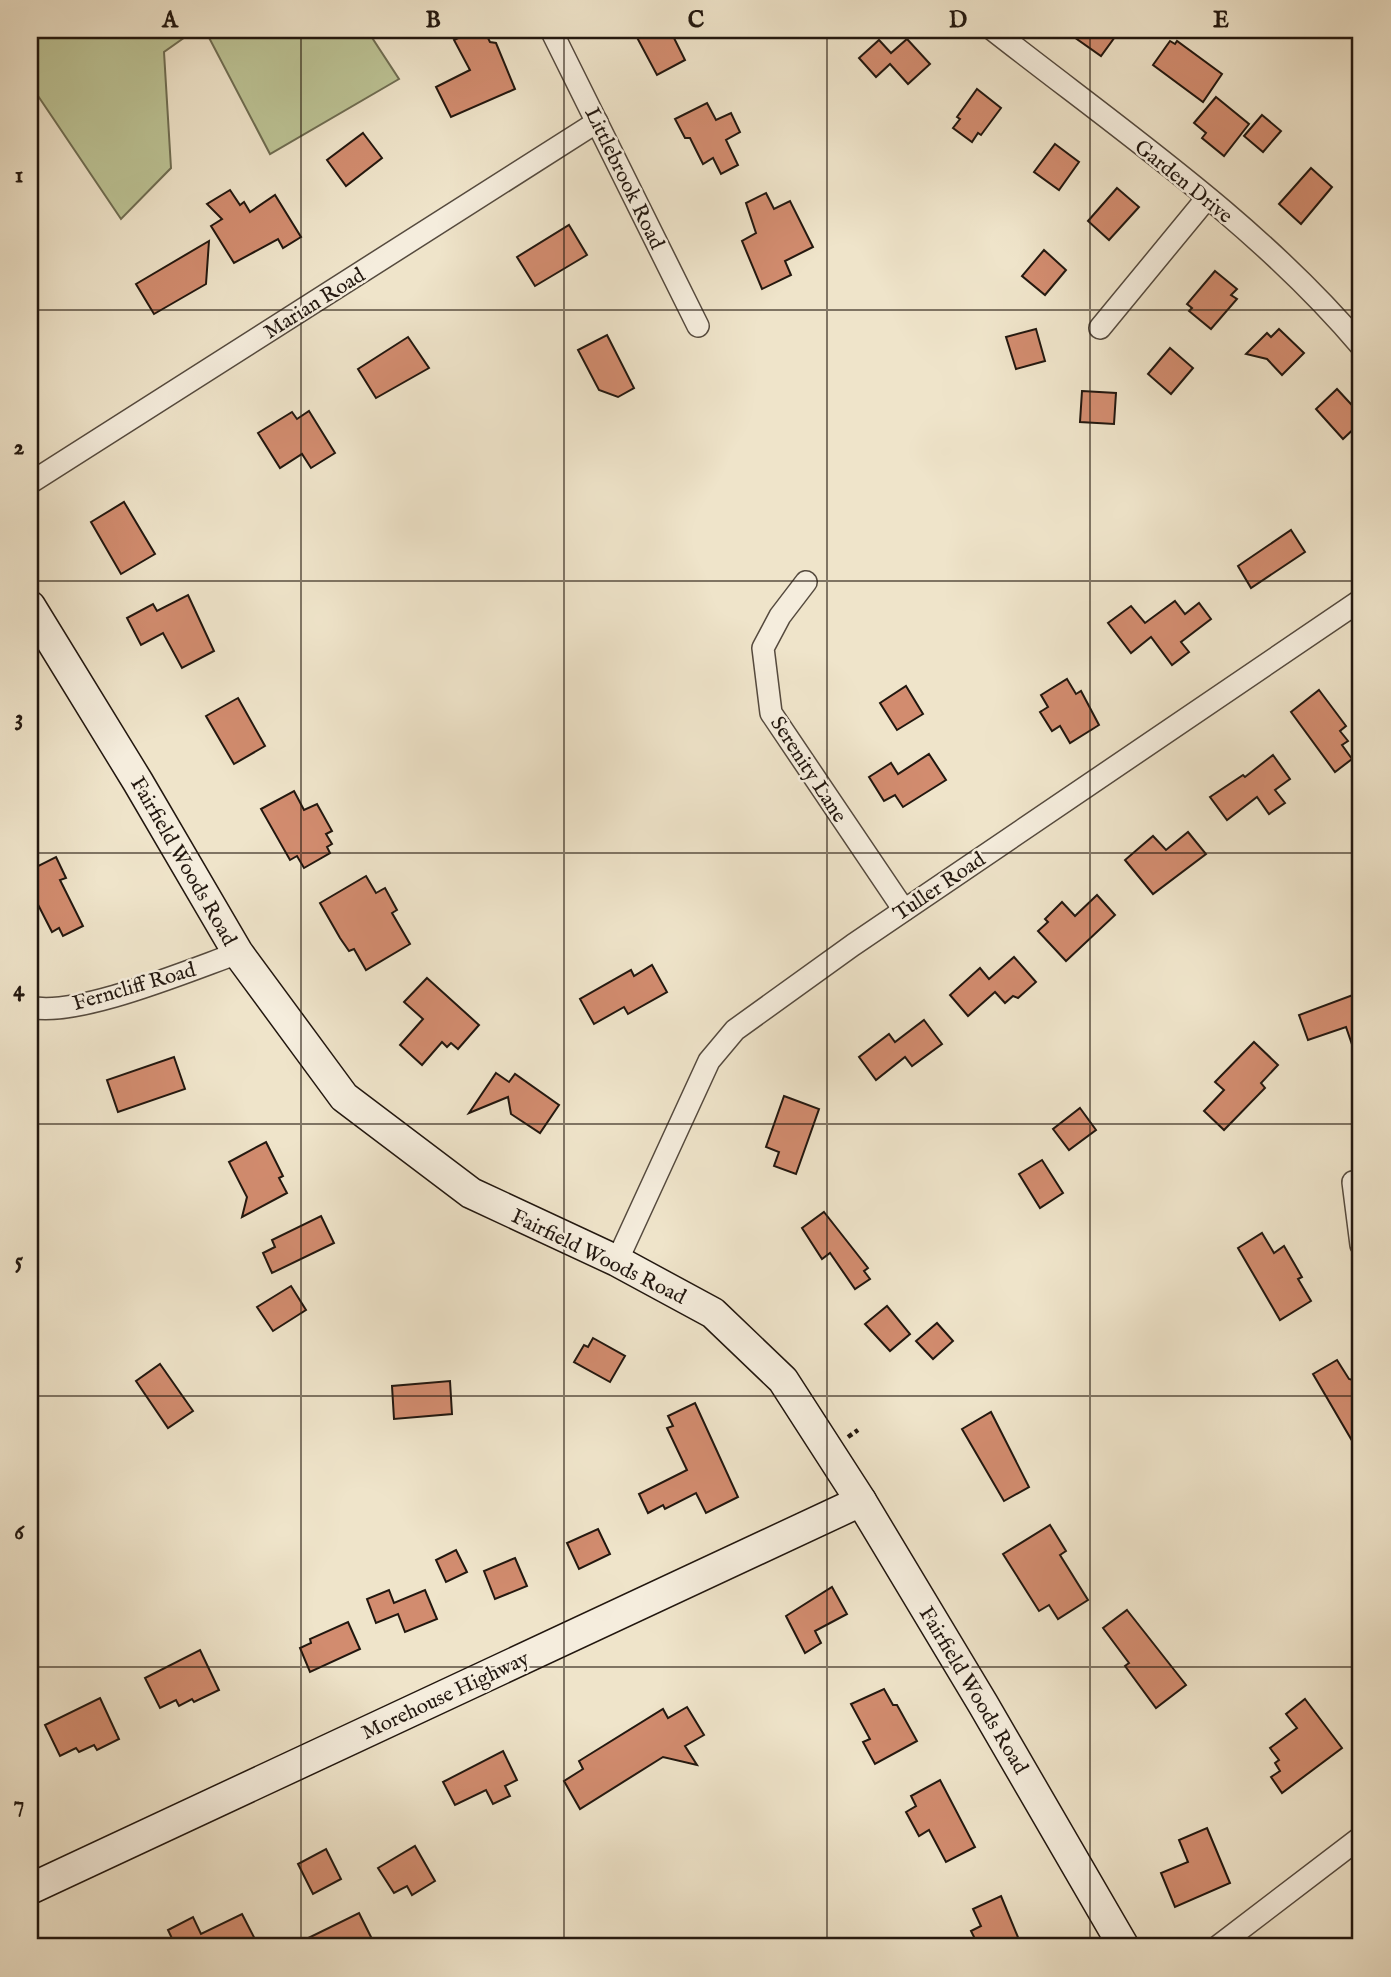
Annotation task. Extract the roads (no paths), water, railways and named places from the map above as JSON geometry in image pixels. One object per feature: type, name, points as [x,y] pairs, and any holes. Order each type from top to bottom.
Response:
[{"type":"main road","name":"Fairfield Woods Road","points":[[30,606],[138,782],[238,953],[344,1097],[471,1193],[617,1261],[713,1313],[783,1380],[861,1501],[1124,1947]]},
{"type":"main road","name":"Morehouse Highway","points":[[30,1889],[861,1501]]},
{"type":"street","name":"Littlebrook Road","points":[[551,30],[698,326]]},
{"type":"street","name":"Garden Drive","points":[[993,30],[1208,198],[1294,274],[1361,346]]},
{"type":"street","name":"Marian Road","points":[[30,484],[597,122]]},
{"type":"street","points":[[1100,328],[1208,198]]},
{"type":"street","name":"Serenity Lane","points":[[806,582],[780,616],[764,648],[771,713],[904,910]]},
{"type":"street","name":"Tuller Road","points":[[617,1261],[709,1061],[735,1030],[904,910],[1361,600]]},
{"type":"street","name":"Ferncliff Road","points":[[30,1007],[43,1010],[109,998],[238,953]]},
{"type":"street","points":[[1353,1182],[1361,1245]]},
{"type":"street","points":[[1217,1947],[1361,1837]]}]
